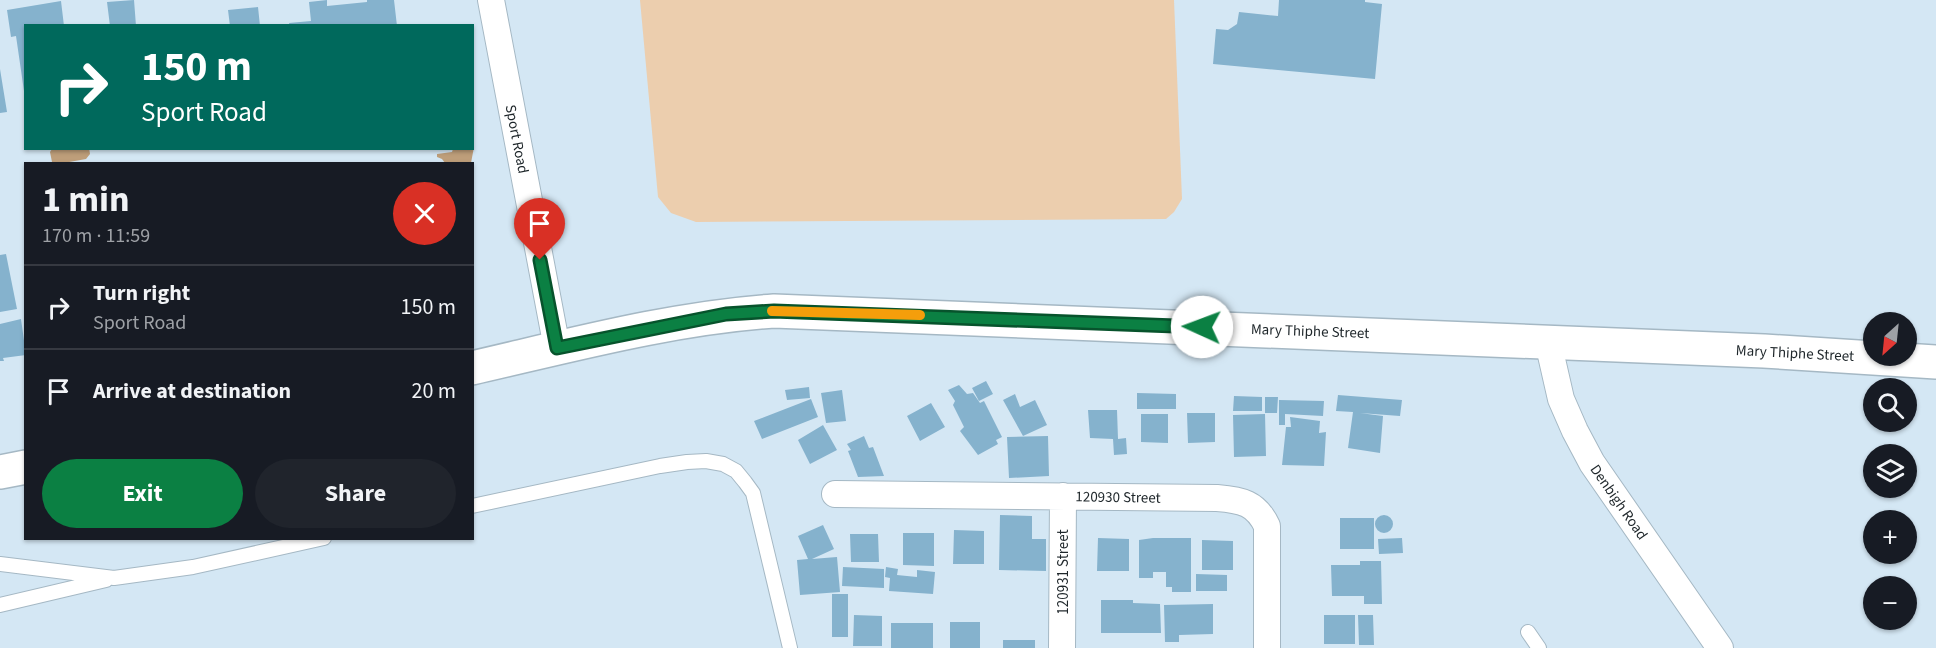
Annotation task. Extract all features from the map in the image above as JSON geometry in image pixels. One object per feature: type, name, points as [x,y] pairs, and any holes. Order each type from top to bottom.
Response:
[{"type":"street","name":"Sport Road","points":[[491,0],[557,348]]},
{"type":"street","name":"Mary Thiphe Street","points":[[474,368],[557,348],[726,314],[774,311],[1764,351],[1936,362]]},
{"type":"street","name":"Denbigh Road","points":[[1548,342],[1561,399],[1592,463],[1720,648]]},
{"type":"street","points":[[0,472],[24,467]]},
{"type":"street","name":"120930 Street","points":[[835,494],[1217,498],[1251,505],[1261,513],[1267,526],[1267,648]]},
{"type":"street","name":"120931 Street","points":[[1062,648],[1063,496]]},
{"type":"lane","points":[[474,507],[660,466],[706,461],[723,464],[736,471],[753,493],[790,648]]},
{"type":"lane","points":[[0,605],[114,578],[193,567],[315,540]]},
{"type":"lane","points":[[0,564],[114,578]]},
{"type":"lane","points":[[1528,632],[1539,648]]},
{"type":"shaded area","points":[[640,0],[1174,0],[1182,199],[1174,212],[1166,219],[696,222],[671,213],[658,197]]},
{"type":"shaded area","points":[[51,150],[89,150],[90,154],[86,159],[52,162]]},
{"type":"shaded area","points":[[453,150],[473,150],[471,162],[444,162],[437,157],[437,154]]},
{"type":"building","points":[[134,0],[136,24],[110,24],[107,2]]},
{"type":"building","points":[[327,0],[327,6],[367,2],[367,0],[394,0],[397,24],[289,24],[311,21],[309,2]]},
{"type":"building","points":[[1279,0],[1365,0],[1365,2],[1382,4],[1375,79],[1213,64],[1216,29],[1228,30],[1237,24],[1239,12],[1278,16]]},
{"type":"building","points":[[61,1],[64,24],[24,24],[24,91],[16,36],[11,37],[7,10]]},
{"type":"building","points":[[258,7],[260,24],[230,24],[228,10]]},
{"type":"building","points":[[0,69],[7,112],[0,113]]},
{"type":"building","points":[[6,254],[17,309],[0,312],[0,255]]},
{"type":"building","points":[[21,319],[24,355],[3,358],[4,361],[0,361],[0,324]]},
{"type":"building","points":[[986,381],[993,394],[979,401],[972,388]]},
{"type":"building","points":[[959,385],[967,394],[973,393],[980,403],[984,401],[1002,437],[996,440],[998,444],[978,455],[960,431],[964,427],[953,405],[955,401],[948,390]]},
{"type":"building","points":[[809,387],[810,398],[787,400],[785,390]]},
{"type":"building","points":[[842,390],[846,421],[826,423],[821,393]]},
{"type":"building","points":[[1137,393],[1176,394],[1176,409],[1137,409]]},
{"type":"building","points":[[1015,394],[1020,407],[1035,400],[1047,425],[1023,436],[1003,400]]},
{"type":"building","points":[[1338,395],[1402,400],[1400,416],[1360,413],[1383,416],[1380,453],[1348,448],[1353,412],[1336,411]]},
{"type":"building","points":[[1234,396],[1262,397],[1262,411],[1233,411]]},
{"type":"building","points":[[1265,397],[1278,397],[1277,413],[1265,413]]},
{"type":"building","points":[[811,399],[818,417],[762,439],[754,421]]},
{"type":"building","points":[[1279,400],[1324,401],[1323,416],[1285,414],[1285,425],[1279,425]]},
{"type":"building","points":[[931,403],[945,427],[920,441],[907,416]]},
{"type":"building","points":[[1088,410],[1117,410],[1118,439],[1126,438],[1127,454],[1114,455],[1113,439],[1090,438]]},
{"type":"building","points":[[1187,413],[1215,413],[1215,442],[1188,443]]},
{"type":"building","points":[[1141,414],[1168,414],[1168,443],[1141,442]]},
{"type":"building","points":[[1265,414],[1266,456],[1234,457],[1233,415]]},
{"type":"building","points":[[1290,417],[1320,421],[1319,433],[1326,432],[1324,466],[1282,465],[1286,427],[1291,427]]},
{"type":"building","points":[[823,425],[837,450],[810,464],[798,440]]},
{"type":"building","points":[[864,436],[869,448],[873,447],[884,476],[858,477],[848,451],[851,450],[847,444]]},
{"type":"building","points":[[1048,436],[1049,476],[1009,478],[1007,437]]},
{"type":"building","points":[[1000,515],[1032,516],[1032,539],[1046,539],[1046,571],[999,570]]},
{"type":"building","points":[[1384,515],[1390,518],[1393,524],[1390,530],[1384,533],[1378,530],[1375,524],[1378,518]]},
{"type":"building","points":[[1340,518],[1374,518],[1374,549],[1340,549]]},
{"type":"building","points":[[823,525],[834,549],[812,559],[837,557],[840,592],[800,595],[797,560],[808,559],[798,536]]},
{"type":"building","points":[[954,530],[984,531],[984,564],[953,564]]},
{"type":"building","points":[[903,533],[934,533],[934,566],[903,565]]},
{"type":"building","points":[[850,534],[878,534],[879,562],[851,562]]},
{"type":"building","points":[[1098,538],[1129,539],[1129,571],[1097,571]]},
{"type":"building","points":[[1191,538],[1191,592],[1172,592],[1172,587],[1166,587],[1166,572],[1153,572],[1153,578],[1139,578],[1139,540]]},
{"type":"building","points":[[1402,538],[1403,553],[1379,554],[1378,539]]},
{"type":"building","points":[[1202,540],[1233,541],[1233,570],[1202,570]]},
{"type":"building","points":[[1360,561],[1381,561],[1382,604],[1364,604],[1364,596],[1332,596],[1331,565],[1360,565]]},
{"type":"building","points":[[843,567],[884,569],[884,588],[842,586]]},
{"type":"building","points":[[886,567],[898,569],[897,575],[917,577],[917,570],[935,572],[933,594],[889,591],[890,578],[885,577]]},
{"type":"building","points":[[1196,574],[1227,575],[1227,591],[1196,591]]},
{"type":"building","points":[[832,594],[848,594],[848,637],[832,637]]},
{"type":"building","points":[[1101,600],[1133,600],[1133,603],[1160,604],[1161,633],[1101,633]]},
{"type":"building","points":[[1213,604],[1213,634],[1179,635],[1179,642],[1165,642],[1164,605]]},
{"type":"building","points":[[854,615],[882,616],[882,646],[853,646]]},
{"type":"building","points":[[1324,615],[1355,615],[1355,644],[1324,644]]},
{"type":"building","points":[[1358,615],[1373,615],[1374,645],[1359,645]]},
{"type":"building","points":[[950,622],[980,622],[980,648],[950,648]]},
{"type":"building","points":[[891,623],[933,623],[933,648],[891,648]]},
{"type":"building","points":[[1003,640],[1035,640],[1035,648],[1003,648]]},
{"type":"slow traffic","points":[[772,311],[920,315]]},
{"type":"route","points":[[540,260],[557,348],[726,314],[774,311],[1202,327]]}]
